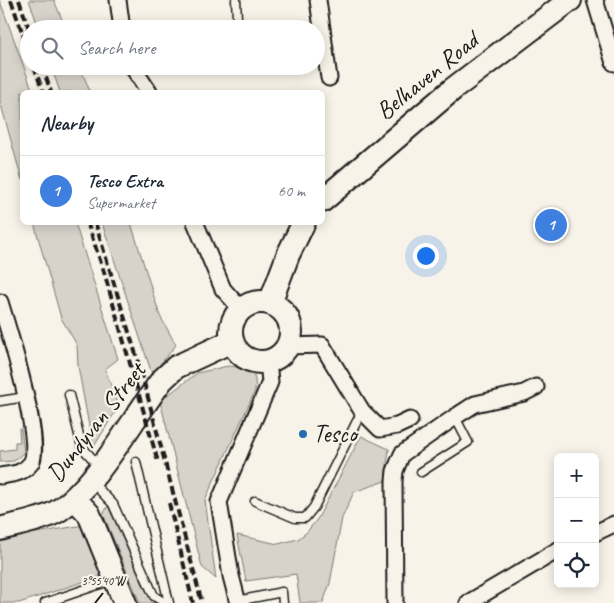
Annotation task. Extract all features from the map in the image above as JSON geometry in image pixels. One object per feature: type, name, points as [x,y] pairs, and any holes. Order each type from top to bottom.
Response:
[{"type":"street","points":[[118,0],[121,20]]},
{"type":"street","points":[[318,0],[321,20]]},
{"type":"street","name":"Belhaven Road","points":[[325,198],[453,89],[570,0]]},
{"type":"street","points":[[595,0],[614,63]]},
{"type":"street","points":[[325,50],[329,78]]},
{"type":"street","points":[[138,75],[148,90]]},
{"type":"street","points":[[196,225],[223,289],[241,309]]},
{"type":"street","points":[[270,302],[288,255],[303,225]]},
{"type":"street","points":[[0,302],[26,397],[35,452],[31,463],[23,471],[0,476]]},
{"type":"street","points":[[270,302],[287,316],[291,331],[288,346],[280,356],[268,361],[259,362],[242,355],[236,350],[232,341],[232,324],[241,309],[251,303],[270,302]]},
{"type":"street","name":"Dundyvan Street","points":[[0,529],[54,513],[75,499],[96,474],[162,380],[176,367],[232,341]]},
{"type":"street","points":[[288,346],[322,346],[362,411],[380,429],[397,426],[410,420]]},
{"type":"street","points":[[238,602],[231,576],[219,502],[270,382],[268,361]]},
{"type":"street","points":[[395,603],[395,471],[402,454],[475,404],[524,394],[536,387]]},
{"type":"street","points":[[75,499],[89,514],[125,603]]},
{"type":"street","points":[[599,531],[614,524]]},
{"type":"street","points":[[468,603],[554,552]]},
{"type":"lane","points":[[236,0],[237,18]]},
{"type":"lane","points":[[69,396],[82,447],[113,504],[154,596],[165,603]]},
{"type":"lane","points":[[0,401],[26,397]]},
{"type":"lane","points":[[255,501],[295,518],[305,518],[314,507],[362,411]]},
{"type":"lane","points":[[420,472],[468,442],[455,417]]},
{"type":"lane","points":[[136,462],[169,603]]},
{"type":"lane","points":[[45,603],[116,578]]},
{"type":"lane","points":[[238,602],[282,592],[283,603]]},
{"type":"shaded area","points":[[29,0],[54,0],[62,20],[36,20]]},
{"type":"shaded area","points":[[0,1],[20,56],[20,75],[27,75],[32,90],[20,90],[20,173],[0,101]]},
{"type":"shaded area","points":[[54,75],[83,75],[89,90],[59,90]]},
{"type":"shaded area","points":[[35,225],[76,225],[118,359],[105,369],[119,406],[93,448],[78,366],[77,345],[61,318]]},
{"type":"shaded area","points":[[103,225],[132,225],[160,316],[176,345],[152,374]]},
{"type":"shaded area","points":[[228,366],[245,369],[253,374],[255,378],[255,391],[205,500],[216,579],[202,567],[160,401],[197,373]]},
{"type":"shaded area","points":[[19,429],[21,429],[24,452],[14,461],[0,462],[0,451],[15,449],[15,442],[20,442]]},
{"type":"shaded area","points":[[361,436],[389,449],[385,481],[354,492],[342,518],[330,583],[323,603],[300,603],[296,574],[246,581],[237,535],[278,544],[298,539],[307,532],[318,518]]},
{"type":"shaded area","points":[[108,506],[145,589],[155,603],[140,603],[103,514]]},
{"type":"shaded area","points":[[84,525],[101,576],[19,603],[0,603],[0,539]]},
{"type":"railway","points":[[11,0],[20,26]]},
{"type":"railway","points":[[19,0],[26,20]]},
{"type":"railway","points":[[37,75],[42,90]]},
{"type":"railway","points":[[45,75],[50,90]]},
{"type":"railway","points":[[88,225],[104,272],[158,462]]},
{"type":"railway","points":[[96,225],[141,371],[202,603]]},
{"type":"railway","points":[[169,503],[193,603]]},
{"type":"place","name":"Tesco Extra","points":[[551,225]]},
{"type":"place","name":"Tesco","points":[[303,434]]}]
